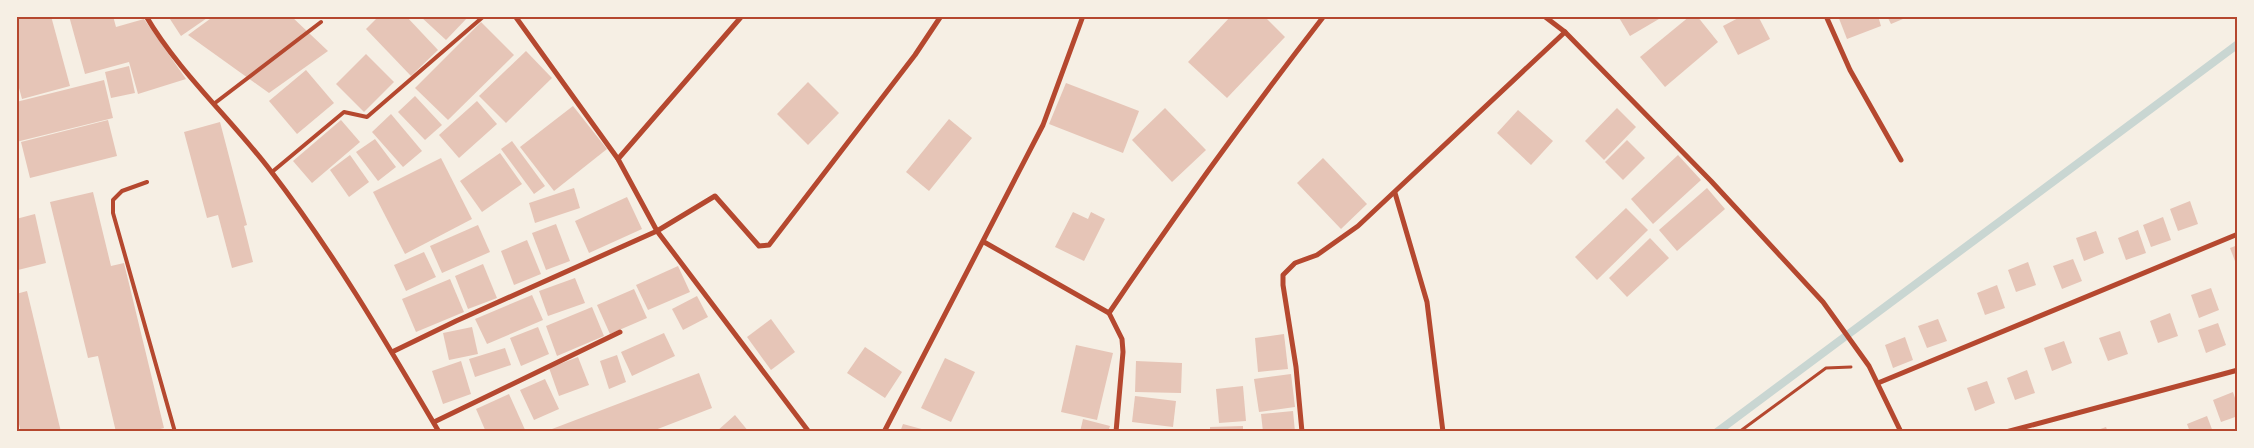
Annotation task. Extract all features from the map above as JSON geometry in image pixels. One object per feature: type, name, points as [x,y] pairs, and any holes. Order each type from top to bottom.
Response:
[{"type":"street","points":[[146,16],[161,42],[272,172],[329,252],[440,432]]},
{"type":"street","points":[[515,16],[618,159],[657,230],[809,432]]},
{"type":"street","points":[[618,159],[742,16]]},
{"type":"street","points":[[392,352],[657,230],[715,196],[759,246],[769,245],[915,55],[941,16]]},
{"type":"street","points":[[884,432],[984,242],[1042,125],[1082,16]]},
{"type":"street","points":[[1109,313],[1229,141],[1324,16]]},
{"type":"street","points":[[1544,16],[1565,32],[1711,181],[1822,302],[1869,366],[1901,432]]},
{"type":"street","points":[[1826,16],[1850,70],[1902,160]]},
{"type":"street","points":[[1302,432],[1296,367],[1282,285],[1283,275],[1295,263],[1318,255],[1337,242],[1395,193],[1565,32]]},
{"type":"street","points":[[1395,193],[1426,302],[1443,432]]},
{"type":"street","points":[[1878,383],[2238,234]]},
{"type":"street","points":[[984,242],[1109,313],[1122,339],[1123,352],[1116,432]]},
{"type":"street","points":[[434,422],[620,332]]},
{"type":"street","points":[[2006,432],[2238,370]]},
{"type":"lane","points":[[272,172],[344,112],[367,117],[484,16]]},
{"type":"lane","points":[[214,103],[321,22]]},
{"type":"lane","points":[[147,182],[122,191],[113,200],[112,213],[175,432]]},
{"type":"path","points":[[1739,432],[1826,368],[1869,366]]},
{"type":"building","points":[[16,16],[51,16],[70,86],[22,99],[16,77]]},
{"type":"building","points":[[69,16],[113,16],[116,27],[144,19],[186,79],[138,94],[129,62],[85,74]]},
{"type":"building","points":[[168,16],[210,16],[181,36]]},
{"type":"building","points":[[214,16],[291,16],[328,51],[269,93],[188,35]]},
{"type":"building","points":[[379,16],[406,16],[438,50],[411,76],[366,29]]},
{"type":"building","points":[[420,16],[469,16],[446,40]]},
{"type":"building","points":[[1231,16],[1264,16],[1285,37],[1227,98],[1188,62]]},
{"type":"building","points":[[1618,16],[1664,16],[1630,36]]},
{"type":"building","points":[[1690,16],[1697,16],[1718,42],[1665,87],[1640,57]]},
{"type":"building","points":[[1742,16],[1758,16],[1770,39],[1738,55],[1723,26]]},
{"type":"building","points":[[1838,16],[1878,16],[1881,26],[1847,39]]},
{"type":"building","points":[[1887,16],[1910,16],[1891,24]]},
{"type":"building","points":[[481,22],[514,55],[448,120],[415,88]]},
{"type":"building","points":[[526,51],[552,78],[506,123],[479,96]]},
{"type":"building","points":[[366,54],[394,82],[364,112],[336,84]]},
{"type":"building","points":[[129,66],[135,93],[111,98],[105,72]]},
{"type":"building","points":[[306,70],[334,103],[297,134],[269,101]]},
{"type":"building","points":[[104,80],[113,118],[16,142],[16,102]]},
{"type":"building","points":[[808,82],[839,113],[808,145],[777,114]]},
{"type":"building","points":[[1066,83],[1139,111],[1123,153],[1049,124]]},
{"type":"building","points":[[415,96],[442,125],[425,140],[398,112]]},
{"type":"building","points":[[477,101],[497,124],[459,158],[439,135]]},
{"type":"building","points":[[573,106],[607,149],[554,191],[520,147]]},
{"type":"building","points":[[1165,108],[1206,150],[1172,182],[1132,140]]},
{"type":"building","points":[[1617,108],[1636,127],[1604,160],[1585,141]]},
{"type":"building","points":[[1518,110],[1553,141],[1531,165],[1497,133]]},
{"type":"building","points":[[391,114],[422,151],[403,167],[372,132]]},
{"type":"building","points":[[949,119],[972,138],[929,191],[906,172]]},
{"type":"building","points":[[108,120],[117,156],[30,178],[21,142]]},
{"type":"building","points":[[341,120],[360,142],[312,183],[293,161]]},
{"type":"building","points":[[220,122],[247,225],[244,226],[253,262],[232,268],[218,215],[207,218],[184,132]]},
{"type":"building","points":[[375,139],[396,167],[378,181],[356,152]]},
{"type":"building","points":[[1627,140],[1645,158],[1623,180],[1605,162]]},
{"type":"building","points":[[512,141],[545,186],[534,194],[501,149]]},
{"type":"building","points":[[500,153],[522,184],[482,212],[460,181]]},
{"type":"building","points":[[350,155],[369,182],[349,197],[330,170]]},
{"type":"building","points":[[1678,155],[1701,180],[1653,224],[1631,199]]},
{"type":"building","points":[[441,158],[472,219],[405,254],[373,192]]},
{"type":"building","points":[[1323,158],[1367,204],[1341,229],[1297,183]]},
{"type":"building","points":[[574,188],[580,208],[535,223],[529,203]]},
{"type":"building","points":[[1707,188],[1725,209],[1677,251],[1659,230]]},
{"type":"building","points":[[93,192],[111,266],[124,263],[164,428],[149,432],[116,432],[98,356],[88,358],[50,202]]},
{"type":"building","points":[[627,197],[642,229],[589,253],[575,221]]},
{"type":"building","points":[[2190,201],[2198,224],[2178,231],[2170,209]]},
{"type":"building","points":[[1626,208],[1648,230],[1597,280],[1575,257]]},
{"type":"building","points":[[1073,212],[1088,219],[1091,212],[1105,219],[1084,261],[1055,247]]},
{"type":"building","points":[[35,214],[46,263],[18,270],[16,219]]},
{"type":"building","points":[[2163,217],[2171,240],[2151,247],[2143,225]]},
{"type":"building","points":[[556,224],[570,261],[546,270],[532,233]]},
{"type":"building","points":[[478,225],[490,252],[442,273],[430,246]]},
{"type":"building","points":[[2138,230],[2146,253],[2126,260],[2118,238]]},
{"type":"building","points":[[2096,231],[2104,253],[2084,261],[2076,238]]},
{"type":"building","points":[[1650,238],[1669,258],[1627,297],[1609,278]]},
{"type":"building","points":[[527,240],[541,274],[514,285],[501,251]]},
{"type":"building","points":[[2238,245],[2238,269],[2230,248]]},
{"type":"building","points":[[424,252],[436,277],[406,291],[394,265]]},
{"type":"building","points":[[2073,259],[2082,281],[2062,289],[2053,266]]},
{"type":"building","points":[[2028,262],[2036,285],[2016,292],[2008,270]]},
{"type":"building","points":[[483,264],[497,298],[468,309],[455,276]]},
{"type":"building","points":[[678,266],[690,292],[648,310],[636,285]]},
{"type":"building","points":[[575,278],[585,303],[548,316],[539,291]]},
{"type":"building","points":[[450,279],[464,312],[416,332],[402,299]]},
{"type":"building","points":[[1997,285],[2005,308],[1985,315],[1977,293]]},
{"type":"building","points":[[2211,288],[2219,310],[2199,318],[2191,295]]},
{"type":"building","points":[[634,289],[647,318],[610,334],[597,305]]},
{"type":"building","points":[[27,291],[61,432],[21,432],[16,413],[16,294]]},
{"type":"building","points":[[532,295],[543,320],[487,344],[475,319]]},
{"type":"building","points":[[697,296],[708,317],[683,330],[672,309]]},
{"type":"building","points":[[592,307],[604,336],[557,356],[546,326]]},
{"type":"building","points":[[2170,313],[2178,336],[2158,343],[2150,321]]},
{"type":"building","points":[[771,319],[795,352],[771,370],[747,337]]},
{"type":"building","points":[[1938,319],[1947,341],[1927,348],[1918,326]]},
{"type":"building","points":[[2218,323],[2226,345],[2206,353],[2198,330]]},
{"type":"building","points":[[472,327],[478,354],[449,360],[443,333]]},
{"type":"building","points":[[538,327],[549,354],[521,366],[510,338]]},
{"type":"building","points":[[2120,331],[2128,354],[2108,361],[2099,338]]},
{"type":"building","points":[[664,333],[675,356],[632,376],[621,352]]},
{"type":"building","points":[[1284,334],[1288,369],[1258,372],[1255,338]]},
{"type":"building","points":[[1905,337],[1913,360],[1893,368],[1885,345]]},
{"type":"building","points":[[2064,341],[2072,363],[2052,371],[2044,348]]},
{"type":"building","points":[[1076,345],[1113,353],[1097,420],[1061,412]]},
{"type":"building","points":[[865,347],[902,372],[885,398],[847,373]]},
{"type":"building","points":[[505,348],[511,365],[475,377],[469,359]]},
{"type":"building","points":[[617,355],[626,382],[609,389],[600,361]]},
{"type":"building","points":[[578,357],[589,385],[559,396],[549,368]]},
{"type":"building","points":[[945,358],[975,372],[951,422],[921,408]]},
{"type":"building","points":[[461,361],[471,394],[443,404],[432,371]]},
{"type":"building","points":[[1136,361],[1182,363],[1181,393],[1135,392]]},
{"type":"building","points":[[2027,370],[2035,393],[2015,400],[2007,378]]},
{"type":"building","points":[[699,373],[712,408],[650,432],[553,432],[552,429]]},
{"type":"building","points":[[1291,374],[1295,407],[1259,412],[1254,379]]},
{"type":"building","points":[[545,379],[559,409],[534,420],[520,390]]},
{"type":"building","points":[[1987,381],[1995,403],[1975,411],[1967,388]]},
{"type":"building","points":[[1243,386],[1246,421],[1219,423],[1216,389]]},
{"type":"building","points":[[2233,392],[2238,407],[2238,416],[2221,422],[2213,400]]},
{"type":"building","points":[[509,394],[526,432],[486,432],[476,409]]},
{"type":"building","points":[[1135,396],[1176,401],[1173,427],[1132,422]]},
{"type":"building","points":[[1293,411],[1295,432],[1263,432],[1261,414]]},
{"type":"building","points":[[735,415],[749,432],[716,432]]},
{"type":"building","points":[[2207,416],[2213,432],[2190,432],[2187,424]]},
{"type":"building","points":[[1083,419],[1110,426],[1108,432],[1080,432]]},
{"type":"building","points":[[903,424],[929,431],[929,432],[900,432]]},
{"type":"building","points":[[1243,426],[1243,432],[1210,432],[1210,427]]},
{"type":"building","points":[[2106,427],[2108,432],[2092,432]]},
{"type":"waterway","points":[[1717,432],[2238,44]]}]
